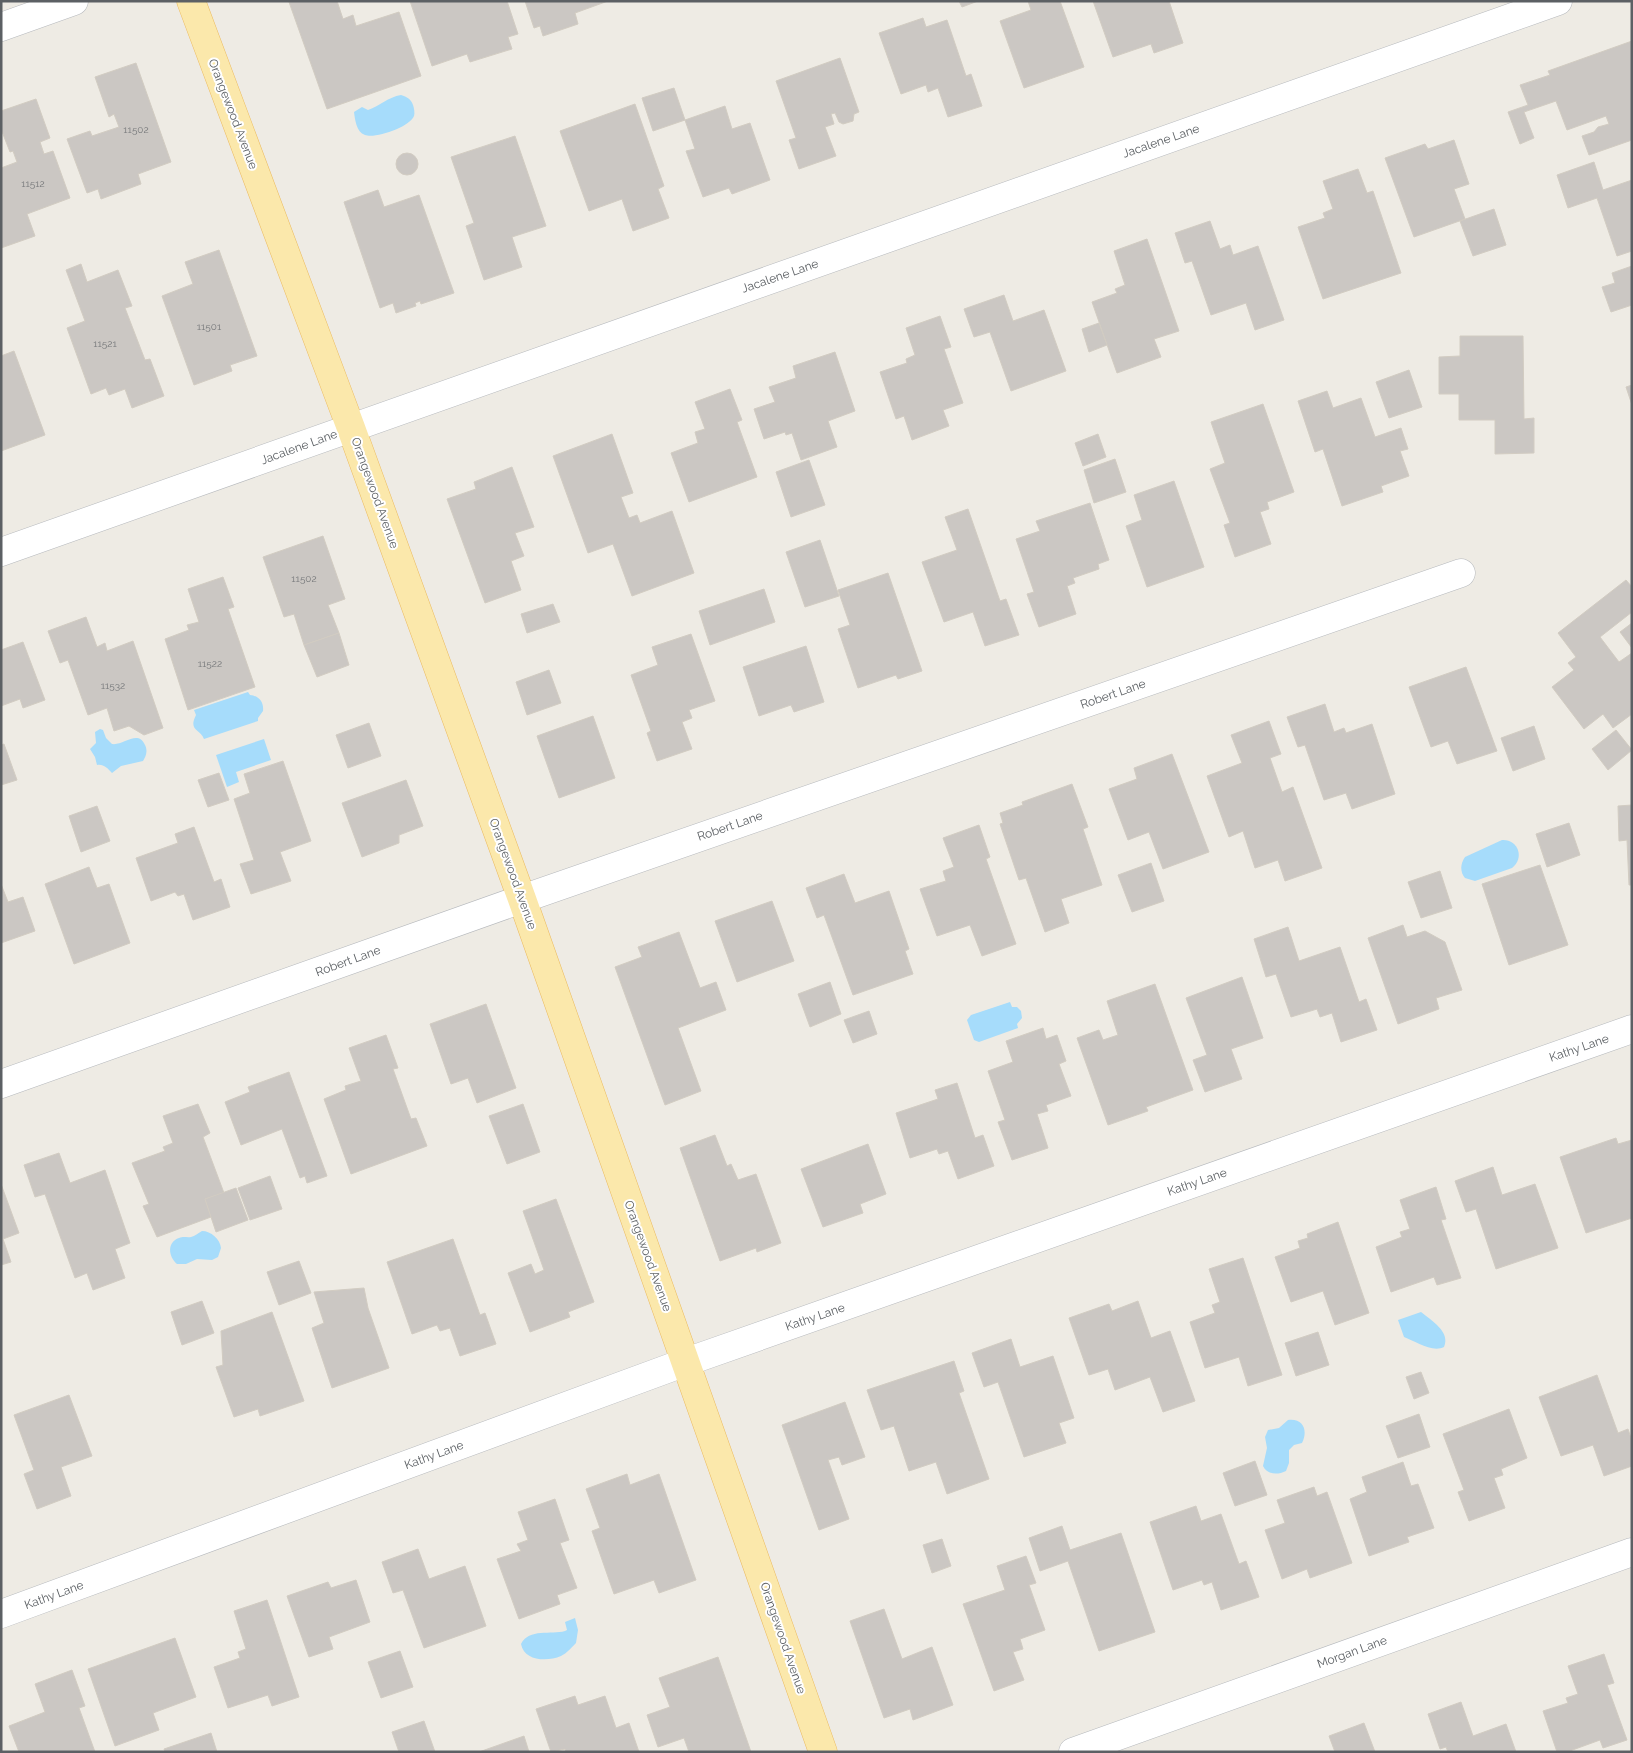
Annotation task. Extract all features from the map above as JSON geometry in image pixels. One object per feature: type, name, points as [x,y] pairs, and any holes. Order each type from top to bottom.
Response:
[{"type":"main road","name":"Orangewood Avenue","points":[[191,1],[351,428],[522,899],[823,1752]]},
{"type":"street","points":[[1,27],[74,1]]},
{"type":"street","name":"Jacalene Lane","points":[[1,552],[1558,1]]},
{"type":"street","name":"Robert Lane","points":[[1,1084],[522,899],[1461,573]]},
{"type":"street","name":"Kathy Lane","points":[[1,1614],[686,1362],[1632,1029]]},
{"type":"street","name":"Morgan Lane","points":[[1073,1752],[1632,1552]]},
{"type":"water","points":[[401,95],[408,98],[413,105],[414,115],[411,120],[399,128],[384,134],[370,136],[360,131],[356,125],[354,112],[362,107],[368,110]]},
{"type":"water","points":[[248,692],[262,702],[263,711],[258,721],[204,739],[194,727],[196,715],[194,710]]},
{"type":"water","points":[[100,729],[103,730],[106,738],[112,744],[134,738],[142,740],[146,747],[146,755],[143,761],[121,766],[112,773],[104,766],[97,765],[90,749],[96,743],[95,732]]},
{"type":"water","points":[[264,739],[271,760],[236,772],[239,782],[227,787],[216,755]]},
{"type":"water","points":[[1502,840],[1516,846],[1519,854],[1516,864],[1512,868],[1475,881],[1465,878],[1461,868],[1465,857]]},
{"type":"water","points":[[1010,1002],[1012,1007],[1017,1007],[1021,1011],[1022,1018],[1017,1024],[1018,1028],[979,1042],[974,1040],[967,1020],[971,1015]]},
{"type":"water","points":[[202,1231],[212,1234],[219,1242],[221,1248],[218,1257],[212,1260],[197,1259],[186,1264],[177,1264],[170,1250],[172,1243],[179,1238],[191,1237]]},
{"type":"water","points":[[1421,1312],[1442,1331],[1445,1336],[1444,1347],[1429,1348],[1404,1337],[1398,1320]]},
{"type":"water","points":[[1288,1420],[1301,1423],[1305,1434],[1304,1438],[1302,1443],[1294,1445],[1289,1450],[1289,1463],[1286,1471],[1276,1474],[1270,1473],[1263,1466],[1267,1448],[1265,1437],[1268,1430],[1279,1428]]},
{"type":"water","points":[[575,1618],[578,1630],[576,1643],[563,1655],[549,1659],[537,1659],[531,1657],[523,1650],[521,1644],[529,1636],[565,1631],[567,1630],[565,1622]]},
{"type":"building","points":[[337,1],[343,19],[353,15],[356,26],[399,12],[421,76],[327,109],[289,2]]},
{"type":"building","points":[[410,1],[507,1],[518,34],[508,37],[512,49],[470,62],[467,54],[432,66]]},
{"type":"building","points":[[525,1],[608,1],[575,13],[578,24],[543,36],[540,26],[534,28]]},
{"type":"building","points":[[959,1],[978,1],[962,7]]},
{"type":"building","points":[[1028,1],[1060,1],[1084,67],[1024,88],[1000,21],[1031,10]]},
{"type":"building","points":[[1093,1],[1169,1],[1183,43],[1154,53],[1151,44],[1113,57]]},
{"type":"building","points":[[923,18],[926,27],[947,20],[966,76],[971,74],[982,106],[948,117],[938,88],[928,92],[926,85],[901,94],[879,33]]},
{"type":"building","points":[[1632,41],[1632,140],[1589,155],[1582,136],[1594,132],[1598,127],[1609,124],[1606,116],[1567,130],[1556,101],[1524,112],[1534,138],[1520,144],[1508,112],[1528,105],[1520,85],[1550,75],[1548,71]]},
{"type":"building","points":[[840,58],[859,112],[854,114],[853,121],[843,124],[839,122],[835,113],[831,114],[834,124],[825,127],[836,156],[799,169],[789,140],[796,138],[776,81]]},
{"type":"building","points":[[136,63],[171,162],[138,174],[141,184],[101,199],[98,189],[87,193],[67,139],[90,131],[92,136],[119,127],[114,114],[109,117],[95,77]]},
{"type":"building","points":[[674,88],[685,120],[653,131],[642,98]]},
{"type":"building","points":[[36,99],[50,138],[40,142],[44,154],[53,151],[70,198],[27,214],[35,236],[1,248],[1,168],[17,162],[13,151],[10,152],[1,129],[1,111]]},
{"type":"building","points":[[635,104],[664,186],[658,189],[669,218],[633,231],[622,199],[589,211],[560,131]]},
{"type":"building","points":[[725,106],[732,129],[750,123],[770,180],[732,194],[729,188],[703,197],[686,151],[695,149],[685,120]]},
{"type":"building","points":[[515,136],[546,226],[512,237],[522,267],[484,280],[466,226],[474,223],[451,157]]},
{"type":"building","points":[[1454,140],[1469,184],[1454,189],[1465,219],[1414,237],[1385,158],[1425,144],[1428,149]]},
{"type":"building","points":[[407,153],[415,156],[418,164],[415,172],[407,175],[399,172],[396,164],[399,156]]},
{"type":"building","points":[[1594,162],[1603,190],[1632,180],[1632,251],[1617,256],[1597,198],[1568,208],[1557,175]]},
{"type":"building","points":[[1358,169],[1367,193],[1373,191],[1401,273],[1323,299],[1298,227],[1325,218],[1323,213],[1333,209],[1323,181]]},
{"type":"building","points":[[378,190],[384,207],[419,195],[454,293],[421,304],[420,301],[415,303],[416,306],[396,313],[393,303],[380,308],[344,202]]},
{"type":"building","points":[[1494,209],[1506,245],[1473,256],[1460,221]]},
{"type":"building","points":[[1210,221],[1220,249],[1230,245],[1233,255],[1258,246],[1284,320],[1255,330],[1246,303],[1211,315],[1192,261],[1185,263],[1175,233]]},
{"type":"building","points":[[1147,239],[1179,331],[1154,339],[1161,357],[1117,373],[1092,302],[1117,293],[1115,289],[1125,285],[1114,251]]},
{"type":"building","points":[[219,250],[257,356],[230,365],[232,371],[194,385],[162,296],[193,284],[185,262]]},
{"type":"building","points":[[81,264],[87,282],[118,270],[132,306],[125,308],[145,360],[150,359],[164,396],[132,408],[125,389],[109,395],[106,388],[91,394],[67,328],[85,321],[66,270]]},
{"type":"building","points":[[1632,266],[1632,305],[1611,312],[1602,287],[1615,283],[1612,273]]},
{"type":"building","points":[[1004,295],[1013,321],[1044,310],[1066,371],[1011,391],[990,332],[974,337],[964,309]]},
{"type":"building","points":[[940,316],[951,347],[944,349],[963,403],[943,410],[949,426],[912,440],[904,416],[896,419],[880,372],[907,363],[906,359],[915,355],[906,328]]},
{"type":"building","points":[[1099,323],[1107,345],[1089,352],[1082,329]]},
{"type":"building","points":[[1460,336],[1523,336],[1524,419],[1534,418],[1534,453],[1495,454],[1495,420],[1459,420],[1459,394],[1439,394],[1439,357],[1460,356]]},
{"type":"building","points":[[14,351],[45,435],[1,451],[1,356]]},
{"type":"building","points":[[835,352],[855,411],[828,421],[837,447],[801,460],[792,433],[786,435],[785,432],[764,439],[754,409],[775,402],[769,387],[796,378],[793,366]]},
{"type":"building","points":[[1409,370],[1422,407],[1389,418],[1376,382]]},
{"type":"building","points":[[1632,385],[1632,405],[1626,387]]},
{"type":"building","points":[[730,389],[742,420],[737,422],[757,477],[689,502],[671,453],[698,443],[695,432],[705,429],[695,402]]},
{"type":"building","points":[[1327,391],[1333,408],[1361,398],[1375,437],[1401,428],[1408,449],[1400,451],[1409,476],[1381,486],[1383,492],[1342,506],[1323,449],[1315,452],[1298,401]]},
{"type":"building","points":[[1263,404],[1294,492],[1267,502],[1269,509],[1260,512],[1271,544],[1235,557],[1224,525],[1230,523],[1210,469],[1225,463],[1211,422]]},
{"type":"building","points":[[612,434],[633,493],[621,497],[629,518],[637,515],[640,523],[672,511],[694,573],[632,596],[613,544],[588,553],[553,456]]},
{"type":"building","points":[[1098,434],[1106,457],[1083,466],[1075,443]]},
{"type":"building","points":[[1115,459],[1126,492],[1094,503],[1084,470]]},
{"type":"building","points":[[809,460],[825,505],[791,517],[776,472]]},
{"type":"building","points":[[512,467],[534,527],[515,533],[524,556],[511,561],[521,590],[485,603],[447,499],[476,489],[474,482]]},
{"type":"building","points":[[1174,481],[1204,567],[1147,587],[1126,526],[1142,520],[1134,495]]},
{"type":"building","points":[[1090,503],[1109,560],[1098,564],[1099,569],[1073,578],[1075,583],[1067,586],[1076,614],[1039,627],[1027,594],[1034,592],[1016,539],[1040,531],[1036,521]]},
{"type":"building","points":[[968,509],[1000,601],[1006,599],[1019,635],[985,646],[973,612],[944,622],[922,562],[957,550],[945,517]]},
{"type":"building","points":[[323,536],[345,599],[328,605],[339,633],[304,645],[294,614],[284,617],[263,557]]},
{"type":"building","points":[[820,540],[839,596],[805,607],[786,552]]},
{"type":"building","points":[[888,573],[922,671],[898,679],[896,675],[858,688],[838,629],[850,625],[838,590]]},
{"type":"building","points":[[223,577],[234,607],[228,609],[255,687],[188,710],[165,639],[189,630],[187,625],[199,622],[188,589]]},
{"type":"building","points":[[1626,580],[1632,587],[1632,612],[1600,637],[1619,662],[1632,653],[1632,714],[1613,728],[1603,714],[1584,729],[1552,687],[1574,670],[1568,663],[1576,657],[1558,633]]},
{"type":"building","points":[[764,589],[775,622],[710,645],[699,611]]},
{"type":"building","points":[[553,604],[560,622],[527,633],[521,614]]},
{"type":"building","points":[[86,617],[97,647],[105,643],[107,651],[133,641],[163,728],[144,735],[129,726],[114,731],[107,708],[88,715],[68,660],[60,663],[48,631]]},
{"type":"building","points":[[1632,623],[1632,648],[1620,632]]},
{"type":"building","points":[[339,633],[349,665],[317,677],[304,645]]},
{"type":"building","points":[[691,634],[715,701],[689,710],[692,718],[682,722],[692,749],[657,761],[647,733],[651,731],[631,675],[658,665],[652,647]]},
{"type":"building","points":[[23,642],[45,700],[23,708],[20,699],[1,706],[1,650]]},
{"type":"building","points":[[806,646],[824,702],[794,712],[791,705],[759,716],[743,667]]},
{"type":"building","points":[[1466,667],[1497,751],[1457,764],[1448,741],[1431,747],[1409,687]]},
{"type":"building","points":[[549,670],[561,703],[527,715],[516,682]]},
{"type":"building","points":[[1325,704],[1334,732],[1344,728],[1346,733],[1372,724],[1395,794],[1352,809],[1346,793],[1324,800],[1305,745],[1298,747],[1287,717]]},
{"type":"building","points":[[593,716],[615,778],[559,798],[537,736]]},
{"type":"building","points":[[1269,721],[1281,754],[1270,758],[1282,792],[1293,787],[1322,868],[1285,881],[1278,860],[1255,868],[1243,831],[1229,837],[1207,776],[1242,763],[1231,735]]},
{"type":"building","points":[[369,723],[381,756],[348,768],[336,735]]},
{"type":"building","points":[[1534,726],[1545,759],[1513,771],[1501,738]]},
{"type":"building","points":[[1616,730],[1632,750],[1608,770],[1592,749]]},
{"type":"building","points":[[4,744],[17,780],[1,785],[1,745]]},
{"type":"building","points":[[1172,754],[1209,852],[1163,869],[1149,832],[1128,840],[1109,789],[1137,779],[1134,768]]},
{"type":"building","points":[[283,761],[311,841],[280,852],[291,881],[251,894],[240,864],[254,860],[234,799],[250,793],[244,774]]},
{"type":"building","points":[[219,773],[229,800],[208,807],[198,780]]},
{"type":"building","points":[[406,780],[423,826],[399,835],[399,843],[362,857],[342,803]]},
{"type":"building","points":[[1072,784],[1088,827],[1083,829],[1102,885],[1061,899],[1069,923],[1045,932],[1026,878],[1019,880],[1000,824],[1003,823],[1000,813],[1023,805],[1022,802]]},
{"type":"building","points":[[1632,805],[1632,885],[1629,885],[1627,840],[1619,841],[1618,806]]},
{"type":"building","points":[[97,806],[110,841],[81,852],[69,816]]},
{"type":"building","points":[[1569,823],[1580,855],[1547,867],[1536,834]]},
{"type":"building","points":[[979,825],[990,857],[986,859],[1016,944],[982,956],[970,925],[937,936],[920,889],[946,881],[943,871],[954,867],[943,838]]},
{"type":"building","points":[[194,827],[214,882],[221,879],[230,907],[193,920],[184,894],[178,896],[175,892],[151,901],[136,858],[178,843],[175,834]]},
{"type":"building","points":[[1151,863],[1164,901],[1132,912],[1118,875]]},
{"type":"building","points":[[1540,865],[1568,945],[1509,965],[1482,884]]},
{"type":"building","points":[[89,867],[97,888],[109,884],[130,943],[74,964],[45,884]]},
{"type":"building","points":[[1440,871],[1452,908],[1421,918],[1408,882]]},
{"type":"building","points":[[844,874],[855,903],[889,891],[909,949],[905,951],[913,974],[853,995],[824,915],[817,918],[806,888]]},
{"type":"building","points":[[1,884],[8,902],[23,897],[35,931],[1,943]]},
{"type":"building","points":[[772,901],[794,961],[737,982],[715,921]]},
{"type":"building","points":[[1403,925],[1407,937],[1425,931],[1445,942],[1462,990],[1436,998],[1439,1009],[1398,1024],[1368,938]]},
{"type":"building","points":[[1288,927],[1299,961],[1340,947],[1359,1002],[1366,999],[1377,1030],[1341,1042],[1332,1013],[1320,1017],[1317,1009],[1291,1017],[1276,974],[1266,977],[1254,939]]},
{"type":"building","points":[[679,932],[700,988],[716,982],[726,1010],[678,1028],[701,1091],[665,1105],[615,967],[642,957],[638,947]]},
{"type":"building","points":[[1242,977],[1263,1038],[1231,1049],[1242,1079],[1205,1092],[1193,1060],[1207,1055],[1186,998]]},
{"type":"building","points":[[830,982],[841,1014],[810,1027],[798,994]]},
{"type":"building","points":[[1155,984],[1193,1090],[1146,1107],[1148,1111],[1108,1125],[1077,1038],[1099,1030],[1103,1040],[1118,1035],[1107,1001]]},
{"type":"building","points":[[486,1004],[516,1088],[477,1103],[468,1078],[451,1084],[430,1024]]},
{"type":"building","points":[[869,1011],[877,1034],[853,1043],[844,1020]]},
{"type":"building","points":[[1043,1028],[1046,1039],[1057,1035],[1066,1061],[1059,1064],[1071,1096],[1046,1105],[1048,1111],[1037,1114],[1048,1148],[1012,1160],[998,1122],[1005,1120],[988,1071],[1013,1062],[1006,1041]]},
{"type":"building","points":[[386,1035],[398,1068],[393,1069],[411,1119],[416,1118],[427,1146],[351,1174],[324,1099],[346,1090],[345,1086],[361,1081],[349,1048]]},
{"type":"building","points":[[289,1072],[327,1176],[307,1183],[305,1176],[300,1178],[282,1129],[241,1145],[225,1102],[250,1092],[248,1087]]},
{"type":"building","points":[[957,1083],[975,1138],[983,1135],[994,1166],[958,1179],[948,1151],[939,1154],[937,1149],[910,1158],[896,1113],[938,1099],[935,1090]]},
{"type":"building","points":[[198,1104],[210,1133],[203,1137],[224,1193],[205,1199],[211,1217],[157,1237],[143,1206],[149,1204],[132,1163],[165,1151],[163,1147],[173,1143],[163,1116]]},
{"type":"building","points":[[523,1104],[540,1152],[507,1164],[489,1116]]},
{"type":"building","points":[[715,1135],[727,1166],[731,1164],[738,1180],[756,1174],[781,1243],[757,1252],[756,1248],[720,1261],[680,1148]]},
{"type":"building","points":[[1616,1138],[1618,1144],[1632,1140],[1632,1218],[1586,1233],[1560,1157]]},
{"type":"building","points":[[868,1144],[886,1194],[860,1204],[863,1213],[823,1227],[801,1169]]},
{"type":"building","points":[[59,1153],[70,1183],[105,1170],[130,1243],[115,1249],[125,1278],[93,1290],[87,1273],[75,1278],[45,1194],[35,1197],[24,1165]]},
{"type":"building","points":[[1493,1167],[1502,1195],[1535,1184],[1558,1248],[1496,1269],[1476,1209],[1466,1212],[1455,1181]]},
{"type":"building","points":[[270,1176],[282,1209],[250,1220],[238,1188]]},
{"type":"building","points":[[1,1184],[19,1233],[3,1239],[11,1262],[1,1265]]},
{"type":"building","points":[[1436,1187],[1446,1219],[1441,1220],[1461,1278],[1437,1285],[1434,1277],[1391,1292],[1376,1247],[1402,1237],[1400,1232],[1410,1229],[1400,1200]]},
{"type":"building","points":[[236,1188],[248,1220],[216,1232],[205,1199]]},
{"type":"building","points":[[556,1199],[594,1302],[568,1312],[570,1317],[530,1332],[508,1273],[531,1264],[535,1274],[544,1270],[523,1211]]},
{"type":"building","points":[[1338,1222],[1369,1313],[1335,1325],[1323,1291],[1291,1302],[1275,1257],[1300,1248],[1298,1241],[1308,1238],[1307,1234]]},
{"type":"building","points":[[453,1239],[480,1315],[485,1313],[496,1344],[460,1356],[450,1328],[440,1331],[437,1325],[412,1334],[387,1262]]},
{"type":"building","points":[[1243,1258],[1282,1375],[1248,1386],[1239,1357],[1205,1368],[1190,1322],[1215,1313],[1212,1305],[1220,1302],[1209,1269]]},
{"type":"building","points":[[299,1261],[311,1293],[279,1305],[267,1272]]},
{"type":"building","points":[[364,1288],[368,1308],[389,1368],[332,1388],[312,1328],[324,1323],[314,1292]]},
{"type":"building","points":[[202,1301],[214,1333],[182,1345],[171,1312]]},
{"type":"building","points":[[1138,1301],[1151,1338],[1170,1331],[1195,1401],[1163,1412],[1150,1377],[1115,1390],[1108,1369],[1089,1375],[1069,1318],[1109,1304],[1112,1311]]},
{"type":"building","points":[[272,1312],[304,1401],[260,1416],[258,1409],[234,1417],[216,1367],[223,1365],[221,1331]]},
{"type":"building","points":[[1318,1332],[1329,1365],[1296,1376],[1285,1343]]},
{"type":"building","points":[[1011,1339],[1020,1367],[1053,1356],[1074,1418],[1059,1423],[1066,1443],[1024,1457],[998,1382],[984,1387],[972,1353]]},
{"type":"building","points":[[954,1361],[964,1391],[959,1393],[989,1479],[947,1494],[936,1462],[909,1471],[894,1426],[881,1430],[867,1390]]},
{"type":"building","points":[[1421,1372],[1429,1393],[1414,1399],[1406,1377]]},
{"type":"building","points":[[1597,1375],[1618,1433],[1628,1429],[1632,1441],[1632,1466],[1604,1476],[1593,1445],[1561,1456],[1539,1397]]},
{"type":"building","points":[[69,1395],[92,1456],[61,1467],[71,1496],[37,1509],[24,1474],[34,1470],[14,1415]]},
{"type":"building","points":[[845,1402],[865,1457],[842,1465],[839,1457],[828,1460],[849,1519],[819,1530],[782,1425]]},
{"type":"building","points":[[1509,1409],[1527,1458],[1501,1469],[1503,1475],[1494,1478],[1505,1508],[1469,1521],[1458,1492],[1464,1490],[1443,1434]]},
{"type":"building","points":[[1419,1414],[1430,1447],[1398,1458],[1386,1426]]},
{"type":"building","points":[[1255,1461],[1267,1495],[1235,1506],[1223,1473]]},
{"type":"building","points":[[1403,1462],[1411,1486],[1418,1484],[1434,1528],[1407,1537],[1409,1542],[1369,1556],[1350,1499],[1367,1492],[1362,1477]]},
{"type":"building","points":[[627,1474],[630,1485],[659,1474],[696,1580],[659,1593],[654,1580],[614,1594],[592,1531],[600,1528],[586,1489]]},
{"type":"building","points":[[1314,1487],[1317,1496],[1327,1492],[1352,1563],[1310,1578],[1307,1569],[1282,1579],[1265,1530],[1285,1523],[1277,1500]]},
{"type":"building","points":[[555,1499],[569,1540],[560,1543],[577,1588],[557,1595],[560,1604],[519,1619],[497,1559],[521,1551],[517,1544],[528,1540],[518,1512]]},
{"type":"building","points":[[1196,1506],[1201,1521],[1221,1514],[1239,1564],[1246,1561],[1259,1597],[1221,1610],[1212,1582],[1204,1585],[1202,1580],[1173,1590],[1150,1522]]},
{"type":"building","points":[[1062,1526],[1070,1550],[1121,1533],[1155,1632],[1099,1651],[1068,1561],[1040,1571],[1029,1538]]},
{"type":"building","points":[[942,1539],[951,1566],[932,1573],[923,1545]]},
{"type":"building","points":[[418,1549],[429,1579],[465,1566],[486,1626],[424,1648],[403,1590],[393,1593],[382,1562]]},
{"type":"building","points":[[1026,1556],[1036,1583],[1029,1585],[1045,1630],[1020,1639],[1023,1649],[1013,1652],[1024,1680],[994,1691],[963,1604],[1005,1590],[997,1566]]},
{"type":"building","points":[[356,1580],[370,1622],[329,1637],[333,1649],[309,1657],[287,1596],[328,1582],[331,1588]]},
{"type":"building","points":[[267,1600],[299,1697],[272,1706],[268,1695],[228,1708],[214,1667],[240,1658],[238,1652],[246,1649],[234,1611]]},
{"type":"building","points":[[884,1609],[902,1659],[932,1647],[953,1705],[913,1720],[910,1709],[884,1718],[850,1621]]},
{"type":"building","points":[[175,1638],[196,1697],[153,1713],[159,1730],[115,1746],[88,1669]]},
{"type":"building","points":[[400,1651],[413,1687],[381,1698],[368,1662]]},
{"type":"building","points":[[1604,1654],[1614,1683],[1607,1685],[1627,1740],[1603,1748],[1600,1740],[1567,1752],[1557,1752],[1543,1711],[1568,1703],[1566,1698],[1578,1694],[1568,1666]]},
{"type":"building","points":[[718,1657],[751,1752],[689,1752],[684,1738],[658,1747],[647,1715],[670,1707],[659,1678]]},
{"type":"building","points":[[72,1670],[85,1706],[79,1708],[95,1752],[19,1752],[9,1726],[45,1712],[35,1684]]},
{"type":"building","points":[[575,1696],[578,1705],[605,1696],[616,1728],[629,1723],[639,1752],[566,1752],[565,1749],[551,1752],[536,1709]]},
{"type":"building","points":[[1461,1702],[1473,1736],[1506,1724],[1516,1752],[1448,1752],[1446,1747],[1440,1749],[1428,1714]]},
{"type":"building","points":[[424,1721],[435,1752],[399,1752],[392,1732]]},
{"type":"building","points":[[1364,1723],[1375,1752],[1335,1752],[1329,1736]]},
{"type":"building","points":[[211,1733],[217,1752],[165,1752],[164,1749]]},
{"type":"building","points":[[524,1736],[529,1752],[479,1752]]}]
